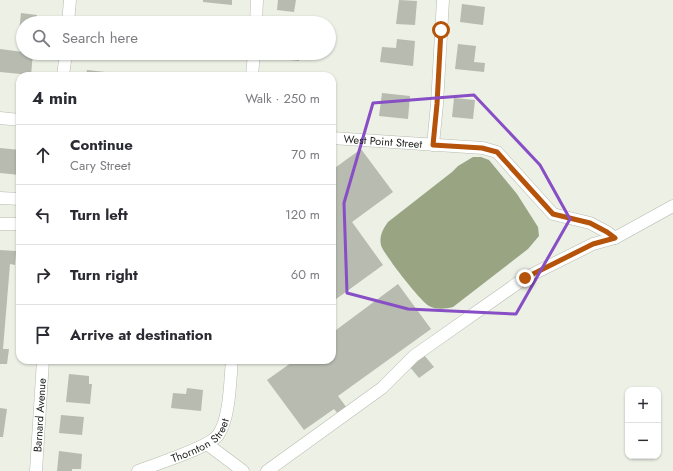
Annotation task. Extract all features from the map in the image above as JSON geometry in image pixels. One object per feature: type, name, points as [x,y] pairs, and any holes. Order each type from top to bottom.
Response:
[{"type":"street","points":[[69,16],[70,0]]},
{"type":"street","points":[[256,16],[257,0]]},
{"type":"street","points":[[433,145],[443,0]]},
{"type":"street","points":[[64,72],[65,60]]},
{"type":"street","points":[[252,72],[253,60]]},
{"type":"street","points":[[0,118],[16,120]]},
{"type":"street","name":"West Point Street","points":[[336,138],[482,148],[497,152],[553,214],[590,223],[615,238]]},
{"type":"street","points":[[0,198],[16,199]]},
{"type":"street","points":[[267,471],[382,388],[414,356],[525,278],[593,244],[615,238],[673,206]]},
{"type":"street","points":[[0,224],[16,224]]},
{"type":"street","name":"Barnard Avenue","points":[[36,471],[43,364]]},
{"type":"street","name":"Thornton Street","points":[[138,471],[207,444],[218,435],[224,422],[229,396],[232,364]]},
{"type":"street","points":[[207,444],[243,471]]},
{"type":"highlighted area","points":[[474,95],[540,165],[570,219],[516,314],[408,309],[347,293],[344,203],[373,103]]},
{"type":"shaded area","points":[[473,157],[481,157],[489,160],[517,194],[538,227],[539,236],[528,249],[453,307],[438,309],[425,303],[411,287],[383,249],[381,245],[381,236],[388,222],[458,166]]},
{"type":"building","points":[[203,0],[232,0],[232,5],[203,2]]},
{"type":"building","points":[[278,0],[296,0],[294,12],[277,10]]},
{"type":"building","points":[[399,0],[417,1],[415,25],[396,24]]},
{"type":"building","points":[[462,4],[485,7],[483,25],[460,22]]},
{"type":"building","points":[[21,13],[37,15],[37,16],[21,16]]},
{"type":"building","points":[[397,39],[415,41],[413,66],[380,62],[382,47],[396,48]]},
{"type":"building","points":[[458,44],[476,46],[474,62],[485,63],[484,72],[455,69]]},
{"type":"building","points":[[0,49],[16,51],[16,60],[32,60],[31,72],[16,72],[16,74],[0,72]]},
{"type":"building","points":[[87,70],[106,72],[87,72]]},
{"type":"building","points":[[382,93],[410,96],[408,119],[379,116]]},
{"type":"building","points":[[454,98],[475,100],[473,119],[452,117]]},
{"type":"building","points":[[0,148],[16,150],[16,175],[0,173]]},
{"type":"building","points":[[361,149],[393,192],[352,222],[383,265],[336,299],[336,167]]},
{"type":"building","points":[[0,250],[16,251],[15,265],[10,264],[3,349],[9,349],[7,364],[0,364]]},
{"type":"building","points":[[398,284],[431,329],[338,396],[347,408],[338,414],[334,409],[304,430],[267,380],[289,364],[336,364],[336,330]]},
{"type":"building","points":[[424,355],[434,367],[419,378],[409,366]]},
{"type":"building","points":[[69,374],[89,376],[89,384],[92,384],[90,404],[66,402]]},
{"type":"building","points":[[187,388],[203,390],[201,411],[171,408],[173,393],[186,394]]},
{"type":"building","points":[[0,408],[7,409],[3,437],[0,437]]},
{"type":"building","points":[[61,415],[84,417],[82,435],[59,433]]},
{"type":"building","points":[[59,451],[82,454],[81,469],[72,469],[72,471],[57,471]]},
{"type":"route","points":[[441,30],[433,145],[482,148],[497,152],[553,214],[590,223],[615,238],[593,244],[525,278]]}]
